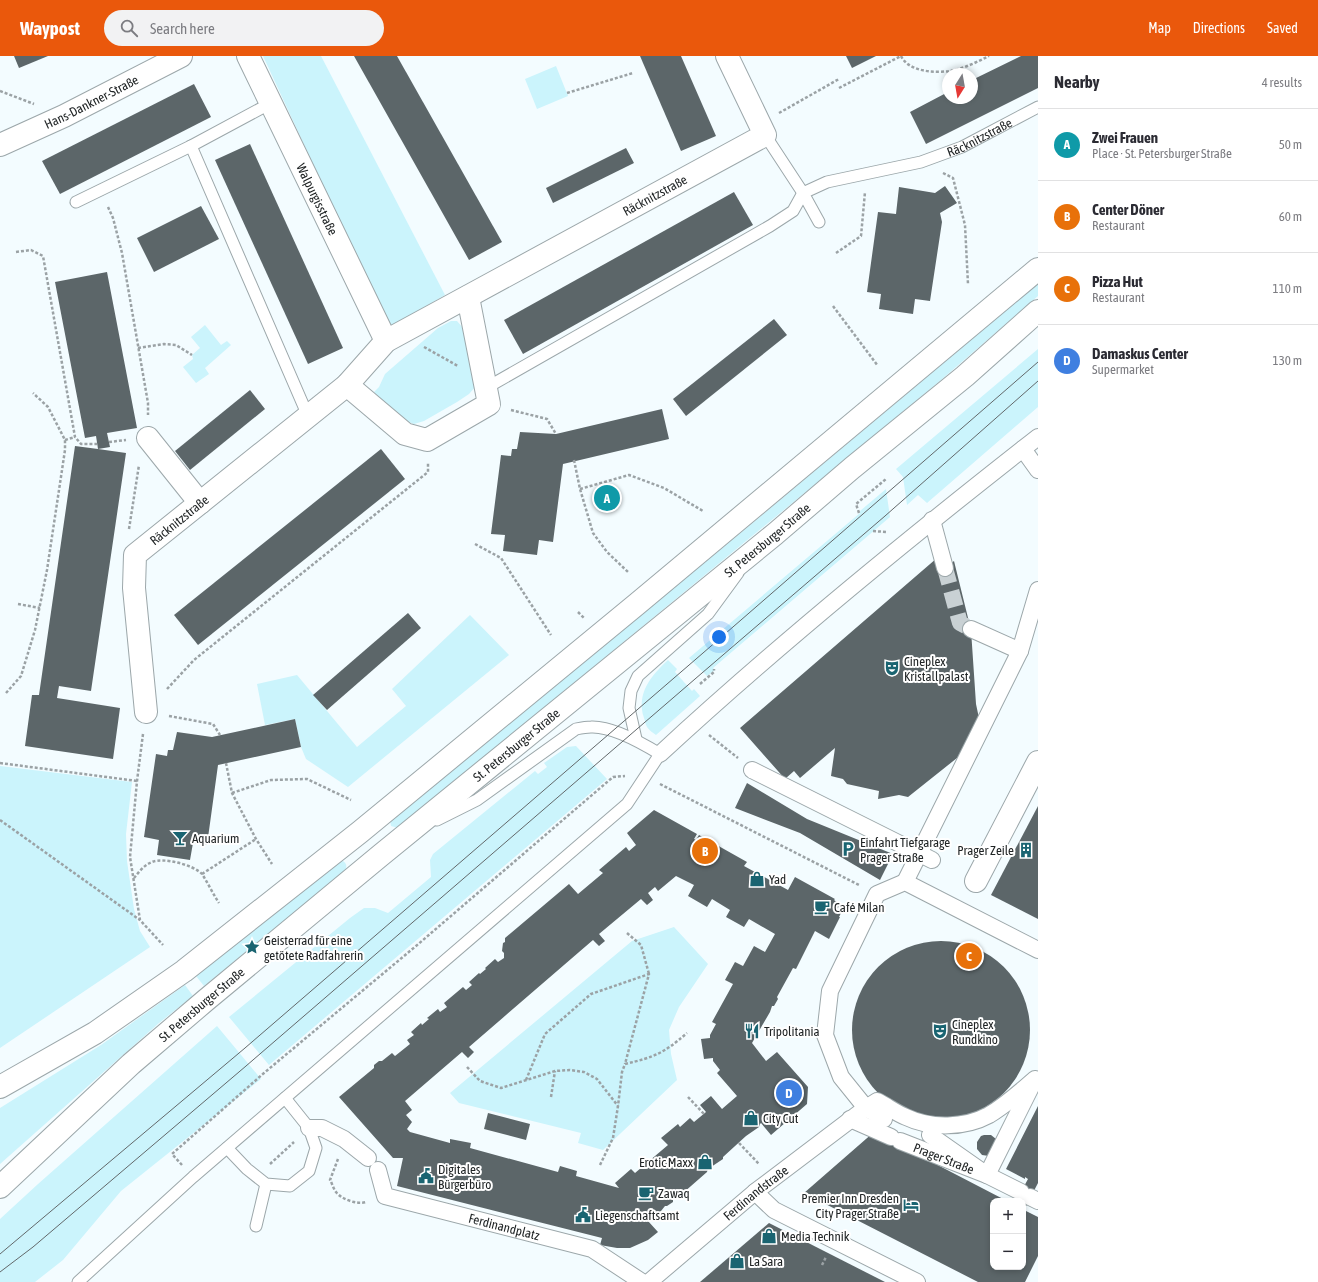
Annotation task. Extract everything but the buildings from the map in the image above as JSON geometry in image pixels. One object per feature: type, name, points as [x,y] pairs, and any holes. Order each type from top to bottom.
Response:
[{"type":"main road","name":"Hans-Dankner-Straße","points":[[0,145],[64,116],[181,56]]},
{"type":"main road","name":"Walpurgisstraße","points":[[248,56],[271,103],[395,336]]},
{"type":"main road","points":[[727,56],[763,129]]},
{"type":"main road","name":"Räcknitzstraße","points":[[136,555],[347,385],[395,336],[468,297],[763,129]]},
{"type":"main road","points":[[0,1088],[95,1033],[184,971],[360,832],[637,604],[1038,269]]},
{"type":"main road","points":[[347,385],[405,434],[427,440],[486,391],[468,297]]},
{"type":"main road","name":"St. Petersburger Straße","points":[[0,1187],[130,1064],[381,855],[409,834],[965,376],[1038,311]]},
{"type":"main road","points":[[148,438],[200,503]]},
{"type":"main road","points":[[136,555],[134,588],[146,712]]},
{"type":"main road","points":[[976,881],[1038,762]]},
{"type":"main road","points":[[360,832],[381,855]]},
{"type":"street","points":[[660,754],[715,703],[932,520],[1038,437]]},
{"type":"street","points":[[1023,448],[1038,470]]},
{"type":"street","points":[[932,520],[945,568]]},
{"type":"street","points":[[884,1119],[866,1108],[841,1077],[825,1035],[830,991],[877,894],[905,882],[926,857],[1020,651],[1038,590]]},
{"type":"street","points":[[971,628],[1020,651]]},
{"type":"street","points":[[752,770],[926,857]]},
{"type":"street","points":[[905,882],[1038,950]]},
{"type":"street","points":[[926,1151],[932,1130],[949,1125],[974,1121],[988,1115],[1002,1107],[1036,1076]]},
{"type":"street","points":[[987,1175],[1036,1076]]},
{"type":"street","name":"Ferdinandstraße","points":[[649,1282],[755,1192],[877,1100],[907,1118],[932,1130]]},
{"type":"street","name":"Prager Straße","points":[[850,1119],[895,1139],[987,1175],[1030,1197]]},
{"type":"street","points":[[309,1128],[322,1128],[344,1139],[373,1164],[386,1196]]},
{"type":"street","name":"Prager Straße","points":[[932,1130],[987,1175]]},
{"type":"street","points":[[755,1192],[774,1210],[917,1282]]},
{"type":"street","name":"Ferdinandplatz","points":[[386,1196],[592,1249],[642,1282]]},
{"type":"lane","points":[[76,202],[191,146],[271,103]]},
{"type":"lane","name":"Räcknitzstraße","points":[[803,193],[827,182],[921,162],[962,147],[1038,106]]},
{"type":"lane","points":[[763,129],[803,193],[819,222]]},
{"type":"lane","points":[[191,146],[308,416]]},
{"type":"lane","points":[[486,391],[770,226],[793,211],[803,193]]},
{"type":"lane","points":[[636,739],[629,708],[631,691],[638,676],[708,614],[758,547]]},
{"type":"lane","points":[[78,1282],[193,1177],[627,804],[660,754],[636,739],[608,730],[592,727],[576,729],[477,800],[409,834]]},
{"type":"lane","points":[[227,1148],[247,1169],[266,1184],[290,1186],[309,1171],[316,1148],[309,1128],[285,1098]]},
{"type":"lane","points":[[256,1226],[266,1184]]},
{"type":"path","points":[[839,88],[901,56],[904,61],[916,69],[950,71],[972,64],[989,56]]},
{"type":"path","points":[[567,93],[633,74]]},
{"type":"path","points":[[763,129],[840,79]]},
{"type":"path","points":[[921,162],[953,178],[965,225],[968,284]]},
{"type":"path","points":[[836,253],[861,236],[867,174]]},
{"type":"path","points":[[100,190],[113,218],[122,253],[148,404],[148,438],[139,463],[129,532],[136,555]]},
{"type":"path","points":[[16,252],[31,250],[43,256],[75,437],[81,444],[97,444]]},
{"type":"path","points":[[833,306],[878,366]]},
{"type":"path","points":[[395,336],[420,345],[486,391],[547,419],[556,434]]},
{"type":"path","points":[[138,348],[164,344],[176,345],[192,355]]},
{"type":"path","points":[[6,693],[21,676],[35,630],[40,608],[65,450],[65,440],[48,407],[33,393]]},
{"type":"path","points":[[65,440],[75,437]]},
{"type":"path","points":[[140,920],[130,857],[136,781],[146,712],[194,660],[428,472],[427,440]]},
{"type":"path","points":[[574,460],[580,489],[593,533],[607,552],[628,572]]},
{"type":"path","points":[[580,489],[629,475],[664,488],[703,511]]},
{"type":"path","points":[[859,513],[856,504],[886,478]]},
{"type":"path","points":[[873,531],[886,532],[892,527]]},
{"type":"path","points":[[475,544],[501,558],[551,635]]},
{"type":"path","points":[[18,604],[40,608]]},
{"type":"path","points":[[700,684],[714,672],[714,669]]},
{"type":"path","points":[[146,712],[213,724],[220,735]]},
{"type":"path","points":[[694,722],[752,770]]},
{"type":"path","points":[[0,763],[136,781]]},
{"type":"path","points":[[226,763],[232,793],[256,839],[272,864]]},
{"type":"path","points":[[645,776],[877,894]]},
{"type":"path","points":[[193,1177],[172,1154],[264,1073],[416,946],[613,777]]},
{"type":"path","points":[[232,793],[271,780],[307,779],[351,800]]},
{"type":"path","points":[[0,820],[140,920],[163,945]]},
{"type":"path","points":[[202,874],[256,839]]},
{"type":"path","points":[[133,878],[142,868],[150,862],[157,860],[188,866],[197,869],[202,874],[219,903]]},
{"type":"path","points":[[600,1165],[613,1138],[622,1072],[649,974],[641,945],[627,932]]},
{"type":"path","points":[[526,1080],[545,1034],[592,994],[649,974]]},
{"type":"path","points":[[625,1064],[648,1059],[669,1048],[687,1033]]},
{"type":"path","points":[[467,1067],[480,1081],[500,1088],[555,1071],[570,1070],[584,1072],[597,1079],[618,1106]]},
{"type":"path","points":[[551,1097],[555,1071]]},
{"type":"path","points":[[688,1097],[704,1114]]},
{"type":"path","points":[[256,1177],[309,1128]]},
{"type":"path","points":[[344,1139],[330,1180],[336,1193],[349,1200],[363,1203],[386,1196]]},
{"type":"path","points":[[739,1143],[772,1179]]},
{"type":"shaded area","points":[[263,56],[321,56],[445,295],[389,328]]},
{"type":"shaded area","points":[[556,66],[568,96],[537,109],[525,79]]},
{"type":"shaded area","points":[[1038,281],[1038,296],[941,380],[398,828],[391,826],[390,820],[749,526],[1002,314]]},
{"type":"shaded area","points":[[451,321],[457,321],[469,335],[476,386],[469,394],[424,421],[414,424],[399,418],[374,392],[379,387],[385,374],[438,328]]},
{"type":"shaded area","points":[[205,325],[221,345],[227,341],[231,345],[205,368],[209,374],[196,383],[183,367],[193,359],[192,355],[200,348],[191,337]]},
{"type":"shaded area","points":[[1038,349],[1038,407],[927,503],[918,495],[907,505],[903,477],[896,469]]},
{"type":"shaded area","points":[[886,489],[890,517],[713,668],[715,670],[707,676],[689,658],[860,513],[860,511]]},
{"type":"shaded area","points":[[470,615],[509,655],[348,787],[306,759],[301,747],[295,719],[265,725],[257,684],[297,675],[357,747],[406,706],[392,689]]},
{"type":"shaded area","points":[[668,660],[677,669],[675,672],[692,691],[694,689],[700,696],[656,735],[646,725],[642,709],[642,701],[651,679]]},
{"type":"shaded area","points":[[576,746],[607,779],[269,1065],[229,1017],[364,908],[375,908],[388,913],[431,877],[430,860],[433,854],[535,771],[538,774],[547,767],[544,763],[567,747]]},
{"type":"shaded area","points":[[0,766],[132,782],[126,834],[127,861],[134,909],[140,931],[150,947],[0,1048]]},
{"type":"shaded area","points":[[343,861],[346,865],[345,871],[204,986],[196,976],[339,862]]},
{"type":"shaded area","points":[[674,927],[708,964],[679,1007],[669,1030],[671,1054],[677,1080],[603,1150],[578,1143],[581,1133],[459,1103],[450,1093],[632,941]]},
{"type":"shaded area","points":[[185,985],[193,996],[159,1023],[0,1164],[0,1108],[101,1045]]},
{"type":"shaded area","points":[[217,1026],[261,1079],[121,1191],[63,1260],[35,1282],[0,1282],[0,1219]]},
{"type":"tunnel","points":[[945,568],[960,623],[971,629]]},
{"type":"tram line","points":[[0,1254],[245,1048],[1038,362]]},
{"type":"tram line","points":[[0,1272],[33,1247],[246,1066],[885,516],[1038,381]]},
{"type":"place","name":"Zwei Frauen","points":[[607,498]]},
{"type":"place","name":"Cineplex Kristallpalast","points":[[892,668]]},
{"type":"place","name":"Aquarium","points":[[180,838]]},
{"type":"place","name":"Einfahrt Tiefgarage Prager Straße","points":[[848,849]]},
{"type":"place","name":"Prager Zeile","points":[[1026,850]]},
{"type":"place","name":"Center Döner","points":[[705,851]]},
{"type":"place","name":"Yad","points":[[757,879]]},
{"type":"place","name":"Café Milan","points":[[822,907]]},
{"type":"place","name":"Geisterrad für eine getötete Radfahrerin","points":[[252,947]]},
{"type":"place","name":"Pizza Hut","points":[[969,956]]},
{"type":"place","name":"Tripolitania","points":[[752,1031]]},
{"type":"place","name":"Cineplex Rundkino","points":[[940,1031]]},
{"type":"place","name":"Damaskus Center","points":[[789,1093]]},
{"type":"place","name":"City Cut","points":[[751,1118]]},
{"type":"place","name":"Erotic Maxx","points":[[705,1162]]},
{"type":"place","name":"Digitales Bürgerbüro","points":[[426,1176]]},
{"type":"place","name":"Zawaq","points":[[646,1193]]},
{"type":"place","name":"Premier Inn Dresden City Prager Straße","points":[[911,1205]]},
{"type":"place","name":"Liegenschaftsamt","points":[[583,1215]]},
{"type":"place","name":"Media Technik","points":[[769,1236]]},
{"type":"place","name":"La Sara","points":[[737,1261]]}]
